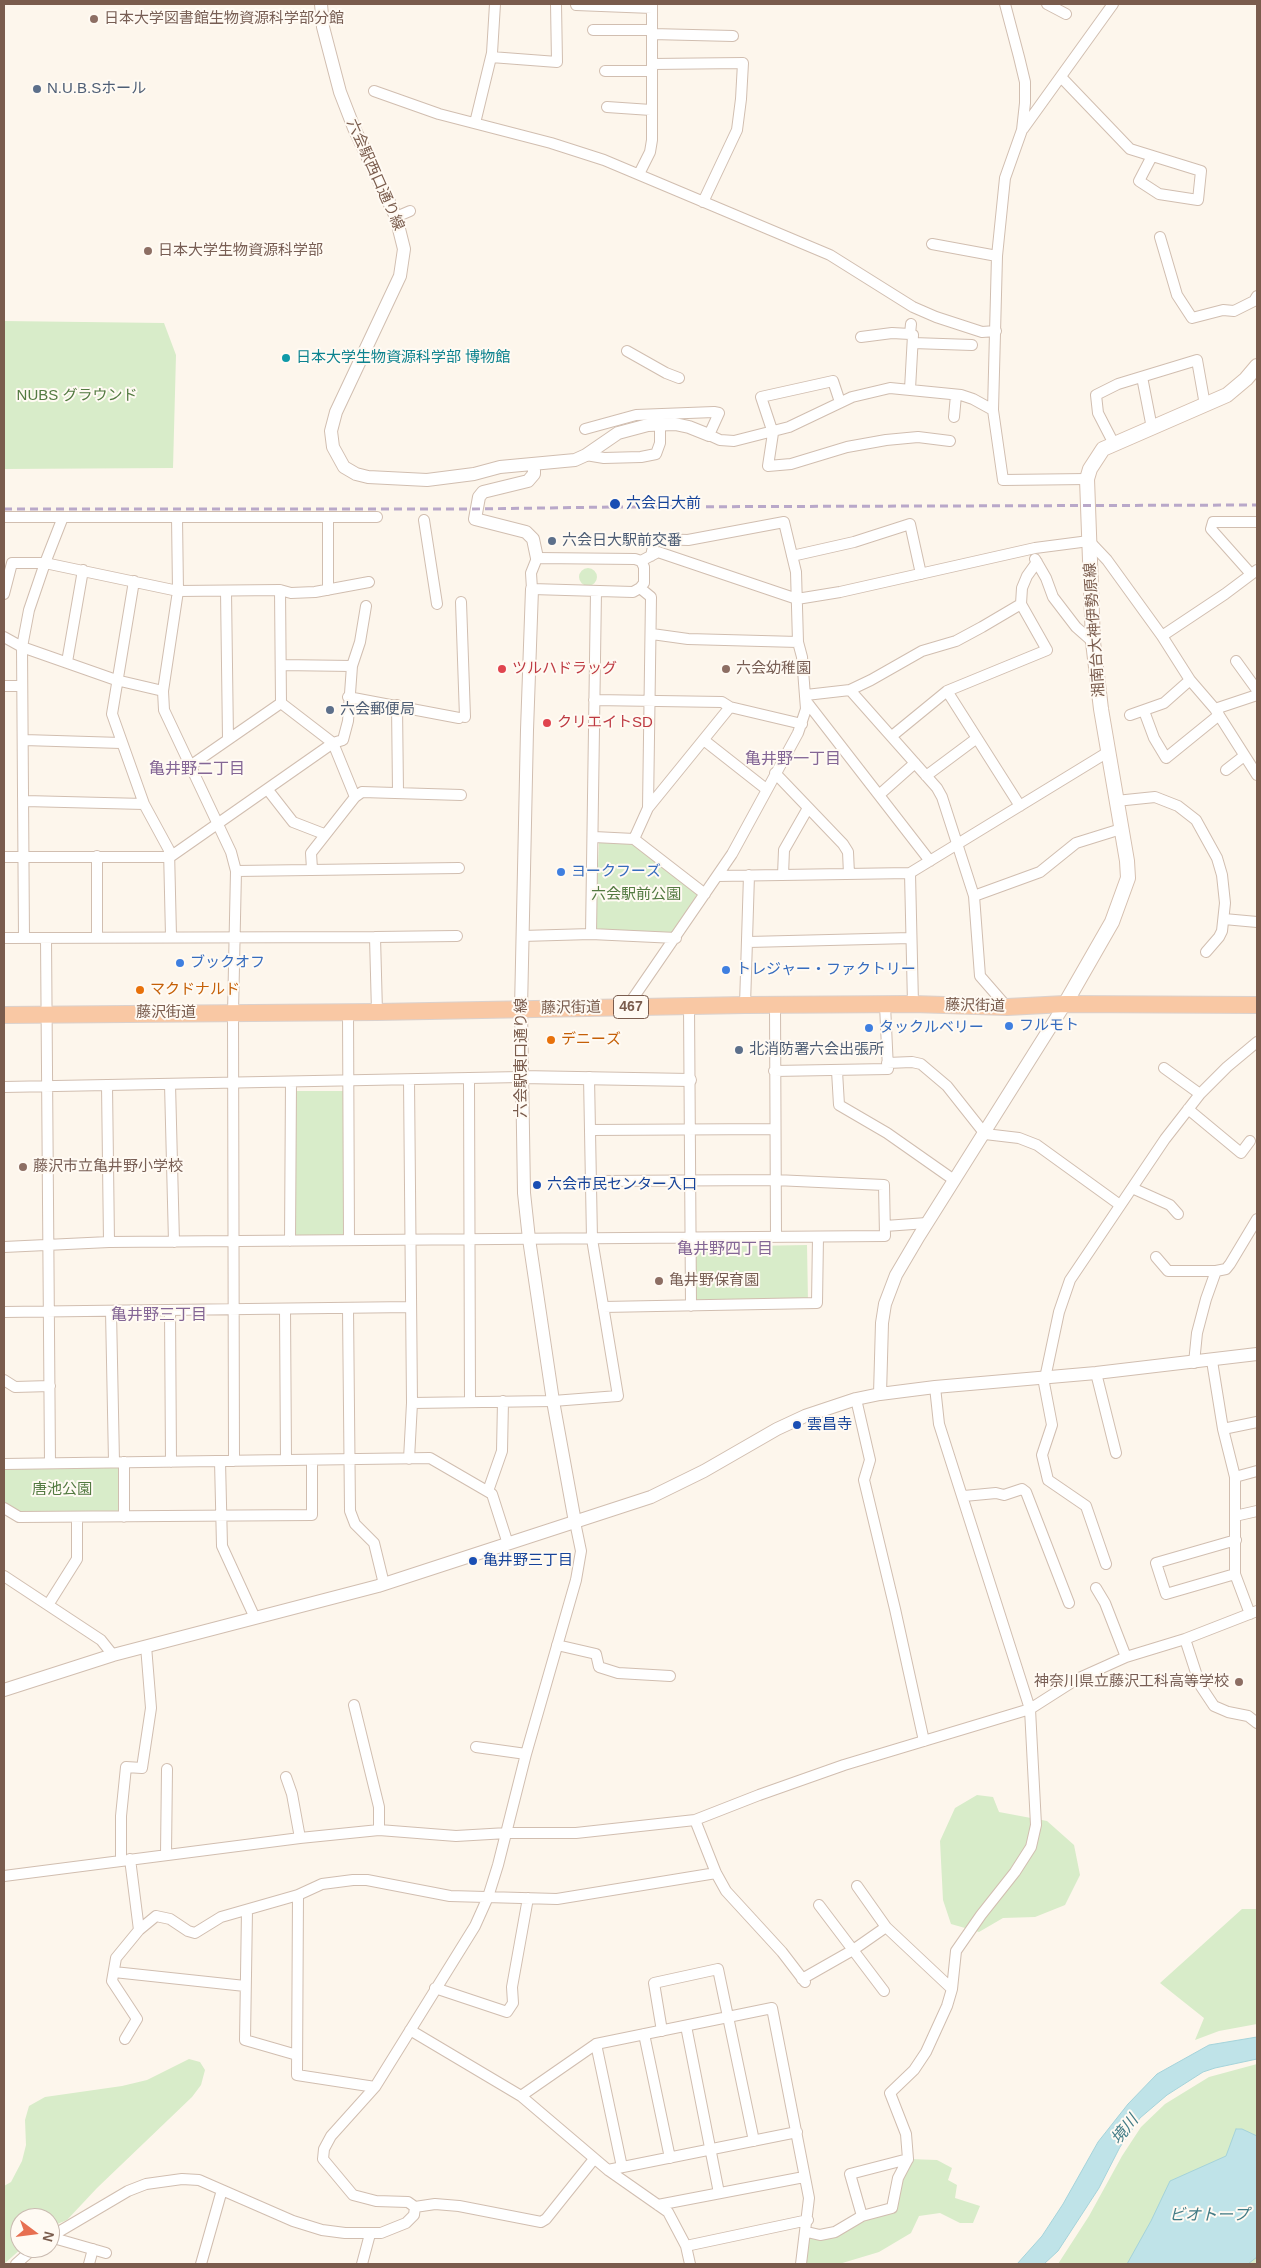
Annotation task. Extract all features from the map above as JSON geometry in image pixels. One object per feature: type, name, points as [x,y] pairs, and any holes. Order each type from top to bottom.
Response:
[{"type":"highway","name":"藤沢街道","points":[[4,1015],[377,1012],[745,1005],[913,1004],[1007,1007],[1065,1004],[1257,1005]]},
{"type":"main road","name":"湘南台大神伊勢原線","points":[[1065,1004],[1112,922],[1128,878],[1127,860],[1108,752],[1093,642],[1089,541],[1088,479],[1090,469],[1104,449],[1227,395],[1251,381],[1257,366]]},
{"type":"street","name":"六会駅西口通り線","points":[[321,4],[323,27],[340,92],[372,169],[396,217],[404,250],[400,276],[336,412],[331,431],[333,447],[344,467],[356,474],[368,477],[427,480],[474,474],[500,467],[574,460],[586,455]]},
{"type":"street","points":[[475,124],[491,57],[495,4]]},
{"type":"street","points":[[491,57],[557,62],[556,4]]},
{"type":"street","points":[[1005,4],[1024,82],[1025,103],[1022,130],[1005,178],[997,256],[993,410],[1003,480],[1088,479]]},
{"type":"street","points":[[1047,4],[1066,14]]},
{"type":"street","points":[[1022,130],[1113,4]]},
{"type":"street","points":[[576,5],[652,6],[652,140],[650,152],[640,174]]},
{"type":"street","points":[[593,30],[733,36]]},
{"type":"street","points":[[604,71],[742,62],[741,99],[737,130],[703,202]]},
{"type":"street","points":[[1061,77],[1130,149],[1201,171],[1198,200],[1159,194],[1140,182],[1152,156]]},
{"type":"street","points":[[374,91],[429,111],[576,151],[640,174],[830,255],[913,307],[936,317],[982,332],[996,331]]},
{"type":"street","points":[[607,107],[651,110]]},
{"type":"street","points":[[396,217],[410,211]]},
{"type":"street","points":[[1160,237],[1177,295],[1192,318],[1223,310],[1234,311],[1254,301],[1257,296]]},
{"type":"street","points":[[932,244],[997,256]]},
{"type":"street","points":[[861,337],[892,333],[911,334],[972,345]]},
{"type":"street","points":[[910,389],[911,334]]},
{"type":"street","points":[[627,351],[666,373],[679,378]]},
{"type":"street","points":[[1114,444],[1098,413],[1096,395],[1118,384],[1197,360],[1205,405]]},
{"type":"street","points":[[1142,377],[1152,428]]},
{"type":"street","points":[[840,402],[834,381],[761,397],[773,433],[768,466],[791,464],[847,448],[886,440],[918,437],[950,441]]},
{"type":"street","points":[[586,455],[618,433],[648,425],[660,424],[689,427],[727,442],[773,433],[807,420],[840,402],[873,391],[890,388],[973,398],[993,410]]},
{"type":"street","points":[[954,417],[956,395]]},
{"type":"street","points":[[585,429],[636,415],[719,413],[709,436]]},
{"type":"street","points":[[586,455],[613,458],[641,457],[656,454],[660,443],[660,424]]},
{"type":"street","points":[[534,464],[534,474],[528,482],[483,492],[478,497],[475,519],[526,532],[533,539],[537,558],[531,573],[532,589],[633,592],[644,583],[644,567],[641,561]]},
{"type":"street","points":[[4,517],[377,517]]},
{"type":"street","points":[[24,938],[25,801],[22,647],[29,610],[45,563],[64,517]]},
{"type":"street","points":[[177,517],[178,591],[163,691],[164,710],[231,852],[236,871],[232,1013],[234,1083],[234,1461]]},
{"type":"street","points":[[328,517],[328,590]]},
{"type":"street","points":[[424,520],[437,604]]},
{"type":"street","points":[[628,1007],[732,854],[802,724],[806,698],[802,657],[798,642],[796,572],[784,522],[688,540],[658,539],[654,542],[651,556]]},
{"type":"street","points":[[1162,636],[1254,572],[1212,529],[1213,522],[1257,522]]},
{"type":"street","points":[[792,556],[854,542],[910,524],[921,574]]},
{"type":"street","points":[[537,558],[641,561],[658,552],[797,599],[1028,550],[1089,541],[1107,560],[1162,636],[1190,680],[1217,712],[1257,775]]},
{"type":"street","points":[[1028,550],[1046,578],[1053,597],[1076,627],[1093,642]]},
{"type":"street","points":[[892,736],[947,690],[1046,650],[1020,604],[1022,588],[1027,576],[1037,562]]},
{"type":"street","points":[[4,594],[5,581],[12,563],[45,563],[178,591],[280,590],[290,593],[328,590],[369,582]]},
{"type":"street","points":[[67,662],[83,570]]},
{"type":"street","points":[[134,582],[116,680],[112,714],[144,804],[164,837],[170,857],[172,936]]},
{"type":"street","points":[[640,588],[651,597],[652,634],[648,808]]},
{"type":"street","name":"六会駅東口通り線","points":[[532,589],[521,1009],[524,1193],[552,1401],[575,1522]]},
{"type":"street","points":[[280,590],[281,704]]},
{"type":"street","points":[[226,591],[228,739]]},
{"type":"street","points":[[591,934],[594,837],[596,591]]},
{"type":"street","points":[[348,697],[462,717],[461,602]]},
{"type":"street","points":[[806,698],[850,690],[922,651],[956,642],[1020,604]]},
{"type":"street","points":[[4,857],[170,857],[218,826],[333,743],[343,740],[348,721],[348,697],[352,666],[360,642],[366,606]]},
{"type":"street","points":[[652,634],[688,639],[798,642]]},
{"type":"street","points":[[4,637],[22,647],[116,680],[163,691]]},
{"type":"street","points":[[1236,660],[1257,690]]},
{"type":"street","points":[[281,665],[352,666]]},
{"type":"street","points":[[1130,715],[1164,703],[1190,680]]},
{"type":"street","points":[[4,686],[22,686]]},
{"type":"street","points":[[850,690],[892,736],[942,797],[974,896],[980,976],[1007,1007]]},
{"type":"street","points":[[947,690],[1020,806]]},
{"type":"street","points":[[1144,711],[1154,738],[1166,758],[1217,712],[1257,694]]},
{"type":"street","points":[[806,698],[930,861]]},
{"type":"street","points":[[594,700],[722,702],[730,707],[802,724]]},
{"type":"street","points":[[190,766],[281,704]]},
{"type":"street","points":[[281,704],[333,743],[355,797]]},
{"type":"street","points":[[397,705],[398,792]]},
{"type":"street","points":[[634,839],[648,808],[705,741],[730,707]]},
{"type":"street","points":[[926,776],[976,738]]},
{"type":"street","points":[[24,740],[121,743]]},
{"type":"street","points":[[705,741],[766,789]]},
{"type":"street","points":[[717,876],[910,873],[1108,752]]},
{"type":"street","points":[[1226,770],[1244,756]]},
{"type":"street","points":[[879,795],[915,763]]},
{"type":"street","points":[[775,773],[843,844],[848,852],[849,874]]},
{"type":"street","points":[[268,790],[293,822],[324,834]]},
{"type":"street","points":[[312,869],[311,853],[324,834],[355,797],[362,792],[461,795]]},
{"type":"street","points":[[1116,801],[1155,797],[1178,806],[1196,820],[1213,848],[1222,875],[1225,903],[1224,919],[1219,937],[1206,952]]},
{"type":"street","points":[[25,801],[144,804]]},
{"type":"street","points":[[783,875],[784,850],[808,808]]},
{"type":"street","points":[[974,896],[1040,872],[1076,843],[1121,829]]},
{"type":"street","points":[[594,837],[634,839],[705,894]]},
{"type":"street","points":[[97,856],[98,936]]},
{"type":"street","points":[[236,871],[459,868]]},
{"type":"street","points":[[910,873],[913,1004]]},
{"type":"street","points":[[745,1005],[748,942],[748,875]]},
{"type":"street","points":[[1224,919],[1257,922]]},
{"type":"street","points":[[522,936],[591,934],[676,938]]},
{"type":"street","points":[[4,938],[98,936],[457,936]]},
{"type":"street","points":[[375,937],[377,1012]]},
{"type":"street","points":[[46,938],[50,1463]]},
{"type":"street","points":[[748,942],[911,938]]},
{"type":"street","points":[[880,1394],[881,1341],[885,1304],[896,1275],[1065,1004]]},
{"type":"street","points":[[775,1005],[776,1236]]},
{"type":"street","points":[[774,1070],[837,1071],[888,1069],[885,1005]]},
{"type":"street","points":[[689,1006],[691,1306]]},
{"type":"street","points":[[348,1012],[349,1240]]},
{"type":"street","points":[[1106,1564],[1086,1506],[1048,1480],[1042,1455],[1052,1425],[1044,1377],[1059,1312],[1070,1280],[1120,1205],[1188,1110],[1200,1094],[1227,1067],[1257,1042]]},
{"type":"street","points":[[887,1063],[912,1062],[921,1064],[934,1073],[947,1086],[985,1134],[1019,1138],[1038,1144],[1120,1205]]},
{"type":"street","points":[[1164,1068],[1200,1094]]},
{"type":"street","points":[[837,1071],[839,1105],[887,1134],[954,1180]]},
{"type":"street","points":[[4,1087],[469,1078],[590,1077],[690,1080]]},
{"type":"street","points":[[412,1403],[552,1401],[618,1396],[592,1239],[590,1077]]},
{"type":"street","points":[[469,1078],[471,1239],[470,1402]]},
{"type":"street","points":[[408,1080],[412,1403],[409,1459]]},
{"type":"street","points":[[290,1241],[291,1082]]},
{"type":"street","points":[[170,1084],[174,1242]]},
{"type":"street","points":[[107,1085],[108,1242]]},
{"type":"street","points":[[1188,1110],[1240,1153],[1250,1141]]},
{"type":"street","points":[[590,1130],[775,1129]]},
{"type":"street","points":[[4,1248],[48,1247],[108,1242],[885,1236],[884,1185],[775,1180],[591,1182]]},
{"type":"street","points":[[1132,1188],[1170,1205],[1178,1214]]},
{"type":"street","points":[[1156,1257],[1168,1271],[1216,1271],[1226,1268],[1257,1219]]},
{"type":"street","points":[[885,1226],[927,1223]]},
{"type":"street","points":[[603,1307],[817,1303],[818,1236]]},
{"type":"street","points":[[1194,1363],[1197,1333],[1206,1298],[1216,1271]]},
{"type":"street","points":[[4,1320],[4,1312],[411,1307]]},
{"type":"street","points":[[348,1308],[351,1518],[374,1543],[384,1584]]},
{"type":"street","points":[[285,1309],[286,1460]]},
{"type":"street","points":[[170,1310],[171,1462]]},
{"type":"street","points":[[111,1311],[119,1462],[124,1517]]},
{"type":"street","points":[[4,1690],[146,1646],[384,1584],[651,1497],[704,1472],[777,1429],[805,1416],[856,1399],[935,1387],[1194,1363],[1257,1354]]},
{"type":"street","points":[[4,1876],[125,1859],[379,1830],[456,1836],[507,1833],[576,1833],[695,1820],[758,1795],[844,1765],[1030,1709],[1077,1679],[1126,1657],[1185,1639],[1254,1612],[1235,1574],[1235,1477],[1223,1429],[1212,1361]]},
{"type":"street","points":[[1096,1373],[1116,1453]]},
{"type":"street","points":[[4,1380],[15,1387],[50,1386]]},
{"type":"street","points":[[806,2232],[820,2235],[835,2232],[862,2216],[892,2208],[898,2178],[908,2159],[906,2134],[890,2093],[914,2070],[926,2052],[947,2006],[952,1989],[956,1951],[981,1915],[1015,1872],[1031,1847],[1036,1825],[1030,1709],[940,1424],[935,1387]]},
{"type":"street","points":[[856,1399],[870,1460],[864,1480],[895,1608],[924,1741]]},
{"type":"street","points":[[488,1491],[502,1451],[503,1401]]},
{"type":"street","points":[[1223,1429],[1257,1422]]},
{"type":"street","points":[[4,1464],[430,1458],[492,1494],[508,1544]]},
{"type":"street","points":[[4,1508],[19,1517],[312,1515],[312,1460]]},
{"type":"street","points":[[220,1461],[222,1546],[255,1618]]},
{"type":"street","points":[[1235,1477],[1257,1471]]},
{"type":"street","points":[[964,1496],[996,1493],[1004,1495],[1022,1489],[1026,1492],[1070,1602]]},
{"type":"street","points":[[1235,1516],[1257,1511]]},
{"type":"street","points":[[48,1605],[77,1559],[77,1517]]},
{"type":"street","points":[[575,1522],[581,1551],[576,1580],[526,1754],[507,1833],[488,1897],[475,1926],[375,2087],[331,2136],[324,2149],[323,2159],[353,2195],[376,2201],[408,2202],[415,2207],[435,2204],[459,2206],[540,2222],[546,2219],[594,2159]]},
{"type":"street","points":[[1235,1574],[1166,1594],[1156,1563],[1236,1540]]},
{"type":"street","points":[[6,1579],[101,1640],[114,1655]]},
{"type":"street","points":[[1096,1588],[1105,1603],[1126,1657]]},
{"type":"street","points":[[1185,1639],[1194,1669],[1208,1700],[1220,1710],[1248,1716],[1257,1723]]},
{"type":"street","points":[[557,1645],[596,1654],[598,1667],[618,1673],[670,1676]]},
{"type":"street","points":[[139,1930],[125,1859],[121,1816],[126,1767],[142,1768],[151,1708],[146,1646]]},
{"type":"street","points":[[354,1705],[378,1807],[379,1830]]},
{"type":"street","points":[[476,1747],[526,1754]]},
{"type":"street","points":[[166,1854],[167,1769]]},
{"type":"street","points":[[286,1777],[292,1794],[300,1838]]},
{"type":"street","points":[[695,1820],[716,1873],[726,1891],[782,1952],[804,1980],[886,1927]]},
{"type":"street","points":[[125,2039],[137,2019],[112,1981],[116,1958],[139,1930],[156,1916],[170,1919],[194,1933],[221,1917],[298,1895],[322,1884],[354,1880],[367,1880],[450,1896],[558,1899],[716,1873]]},
{"type":"street","points":[[857,1886],[886,1927],[952,1989]]},
{"type":"street","points":[[298,1895],[297,2075],[375,2087]]},
{"type":"street","points":[[435,1988],[507,2012],[513,2003],[512,1987],[528,1898]]},
{"type":"street","points":[[819,1905],[884,1990]]},
{"type":"street","points":[[246,1910],[245,2040],[297,2055]]},
{"type":"street","points":[[662,2031],[654,1982],[718,1969],[754,2141]]},
{"type":"street","points":[[114,1972],[245,1986]]},
{"type":"street","points":[[521,2096],[596,2044],[772,2008],[809,2198],[808,2220],[801,2264]]},
{"type":"street","points":[[686,2026],[719,2193]]},
{"type":"street","points":[[410,2030],[521,2096],[594,2159],[668,2212],[686,2246],[690,2264]]},
{"type":"street","points":[[644,2034],[670,2158]]},
{"type":"street","points":[[596,2044],[622,2167]]},
{"type":"street","points":[[608,2170],[797,2132]]},
{"type":"street","points":[[862,2216],[850,2174],[908,2159]]},
{"type":"street","points":[[658,2205],[804,2177]]},
{"type":"street","points":[[60,2231],[128,2191],[146,2184],[182,2179],[199,2180],[293,2221],[322,2230],[370,2234],[388,2231],[406,2224],[414,2215],[415,2207]]},
{"type":"street","points":[[201,2264],[222,2190]]},
{"type":"street","points":[[686,2246],[808,2220]]},
{"type":"street","points":[[362,2264],[370,2234]]},
{"type":"street","points":[[60,2240],[106,2253]]},
{"type":"street","points":[[89,2264],[93,2249]]},
{"type":"green space","name":"NUBS グラウンド","points":[[4,321],[164,323],[176,355],[173,468],[4,469]]},
{"type":"green space","points":[[588,568],[594,571],[597,577],[594,583],[588,586],[582,583],[579,577],[582,571]]},
{"type":"green space","name":"六会駅前公園","points":[[599,842],[633,844],[699,895],[673,933],[595,934]]},
{"type":"green space","points":[[295,1091],[343,1091],[344,1239],[296,1240]]},
{"type":"green space","points":[[807,1245],[808,1302],[692,1305],[693,1247]]},
{"type":"green space","name":"唐池公園","points":[[121,1466],[121,1513],[20,1513],[4,1504],[4,1467]]},
{"type":"green space","points":[[977,1795],[993,1797],[999,1812],[1047,1821],[1074,1845],[1080,1875],[1065,1905],[1035,1917],[1003,1918],[979,1932],[951,1924],[943,1900],[940,1841],[955,1808]]},
{"type":"green space","points":[[1242,1909],[1257,1909],[1257,2024],[1219,2031],[1195,2040],[1204,2018],[1160,1983]]},
{"type":"green space","points":[[189,2059],[200,2062],[205,2070],[201,2085],[192,2097],[97,2188],[67,2220],[60,2223],[60,2208],[10,2208],[11,2258],[4,2264],[4,2186],[11,2182],[22,2161],[26,2145],[25,2120],[29,2106],[45,2097],[122,2086],[147,2080]]},
{"type":"green space","points":[[1257,2064],[1257,2264],[1058,2264],[1089,2216],[1122,2156],[1141,2127],[1165,2104],[1209,2077]]},
{"type":"green space","points":[[908,2159],[937,2160],[952,2168],[948,2180],[957,2185],[955,2198],[980,2206],[973,2223],[960,2223],[940,2213],[919,2216],[911,2233],[879,2252],[839,2264],[801,2264],[807,2232],[820,2235],[892,2208]]},
{"type":"water","name":"境川","points":[[1257,2037],[1257,2059],[1203,2072],[1167,2095],[1140,2118],[1120,2147],[1099,2188],[1058,2251],[1044,2264],[1017,2264],[1042,2236],[1063,2204],[1098,2142],[1128,2104],[1157,2074],[1209,2045]]},
{"type":"water","name":"ビオトープ","points":[[1236,2129],[1242,2129],[1257,2136],[1257,2257],[1248,2264],[1127,2264],[1151,2221],[1170,2181],[1226,2156]]},
{"type":"railway","points":[[4,509],[1257,505]]},
{"type":"place","name":"日本大学図書館生物資源科学部分館","points":[[94,19]]},
{"type":"place","name":"N.U.B.Sホール","points":[[37,89]]},
{"type":"place","name":"日本大学生物資源科学部","points":[[148,251]]},
{"type":"place","name":"日本大学生物資源科学部 博物館","points":[[286,358]]},
{"type":"place","name":"六会日大前","points":[[615,504]]},
{"type":"place","name":"六会日大駅前交番","points":[[552,541]]},
{"type":"place","name":"ツルハドラッグ","points":[[502,669]]},
{"type":"place","name":"六会幼稚園","points":[[726,669]]},
{"type":"place","name":"六会郵便局","points":[[330,710]]},
{"type":"place","name":"クリエイトSD","points":[[547,723]]},
{"type":"place","name":"ヨークフーズ","points":[[561,872]]},
{"type":"place","name":"ブックオフ","points":[[180,963]]},
{"type":"place","name":"トレジャー・ファクトリー","points":[[726,970]]},
{"type":"place","name":"マクドナルド","points":[[140,990]]},
{"type":"place","name":"フルモト","points":[[1009,1026]]},
{"type":"place","name":"タックルベリー","points":[[869,1028]]},
{"type":"place","name":"デニーズ","points":[[551,1040]]},
{"type":"place","name":"北消防署六会出張所","points":[[739,1050]]},
{"type":"place","name":"藤沢市立亀井野小学校","points":[[23,1167]]},
{"type":"place","name":"六会市民センター入口","points":[[537,1185]]},
{"type":"place","name":"亀井野保育園","points":[[659,1281]]},
{"type":"place","name":"雲昌寺","points":[[797,1425]]},
{"type":"place","name":"亀井野三丁目","points":[[473,1561]]},
{"type":"place","name":"神奈川県立藤沢工科高等学校","points":[[1239,1682]]},
{"type":"district","name":"亀井野一丁目","points":[[793,760]]},
{"type":"district","name":"亀井野二丁目","points":[[197,770]]},
{"type":"district","name":"亀井野四丁目","points":[[725,1250]]},
{"type":"district","name":"亀井野三丁目","points":[[159,1316]]}]
